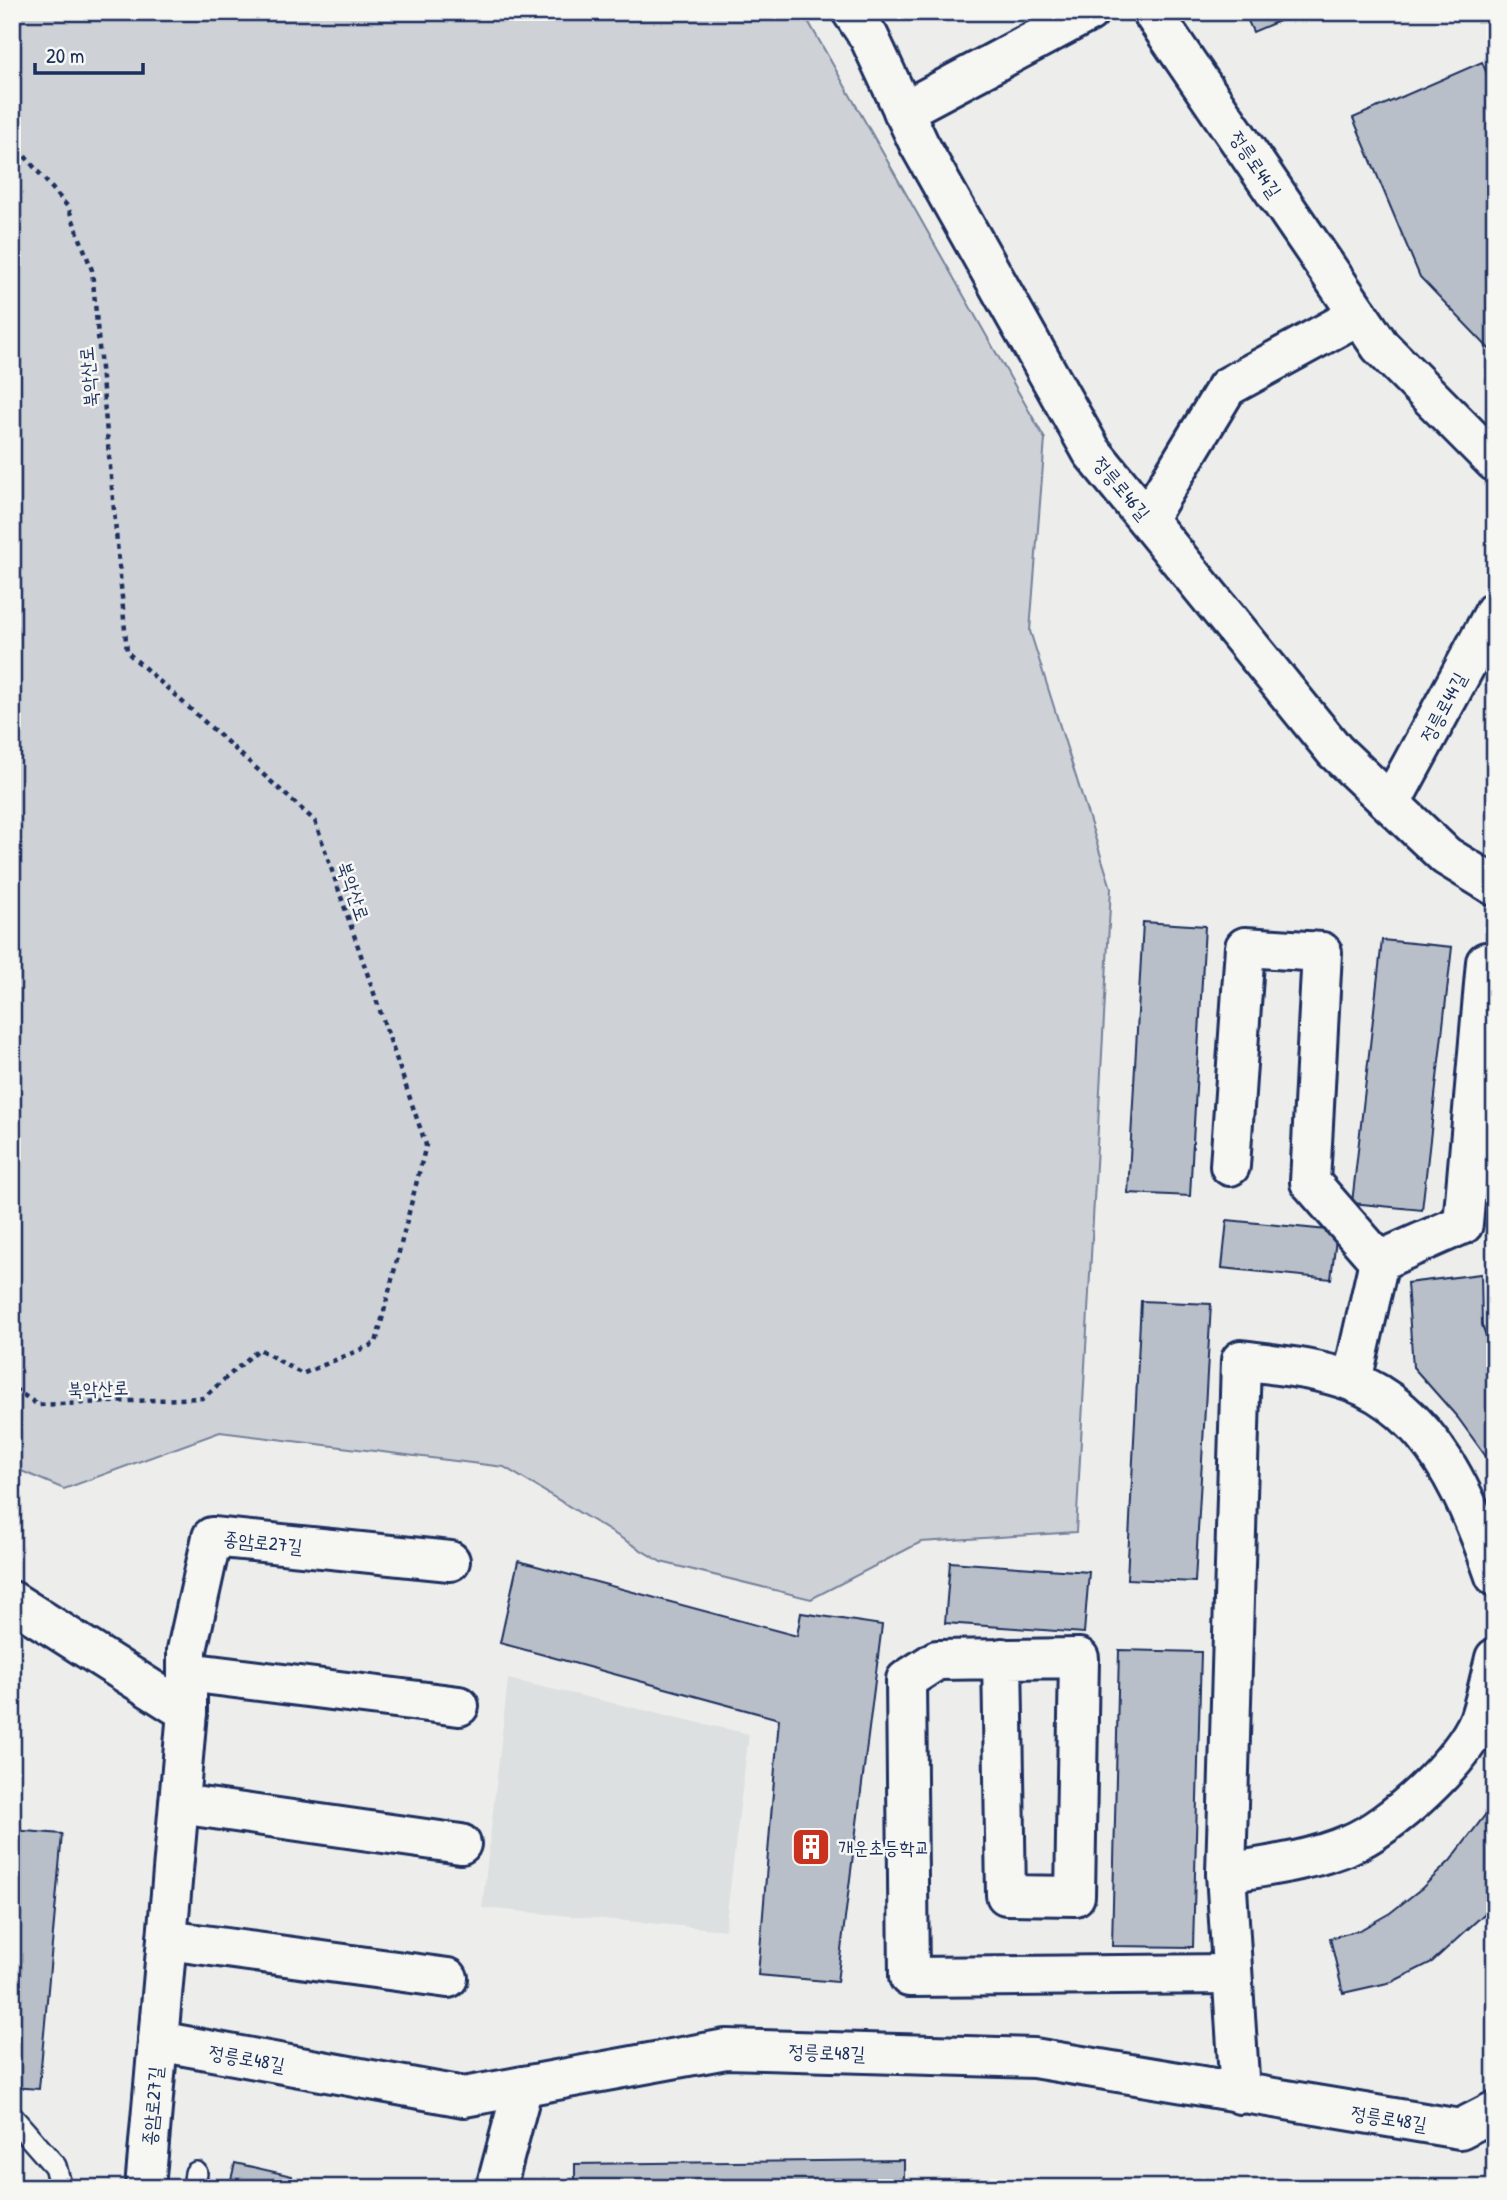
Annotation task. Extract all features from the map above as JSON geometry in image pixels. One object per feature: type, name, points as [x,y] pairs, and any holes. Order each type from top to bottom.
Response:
[{"type":"street","name":"정릉로46길","points":[[852,12],[869,37],[919,144],[1092,452],[1335,751],[1446,856],[1495,886]]},
{"type":"street","points":[[903,111],[1089,12]]},
{"type":"street","name":"정릉로44길","points":[[1152,12],[1380,346],[1495,462]]},
{"type":"street","points":[[1147,519],[1227,387],[1359,315]]},
{"type":"street","name":"정릉로44길","points":[[1391,803],[1495,611]]},
{"type":"street","points":[[1230,1166],[1245,947],[1322,952],[1310,1182],[1380,1261]]},
{"type":"street","points":[[1380,1261],[1463,1224],[1486,962]]},
{"type":"street","points":[[1352,1381],[1380,1261]]},
{"type":"street","points":[[1240,2094],[1226,1873],[1241,1360],[1287,1366],[1352,1381],[1402,1412],[1451,1469],[1478,1528],[1495,1576]]},
{"type":"street","name":"종암로27길","points":[[145,2188],[187,1712],[187,1650],[212,1537],[450,1560]]},
{"type":"street","points":[[12,1601],[187,1712]]},
{"type":"street","points":[[1226,1873],[1292,1863],[1352,1844],[1400,1811],[1443,1774],[1478,1721],[1495,1657]]},
{"type":"street","points":[[1002,1658],[1006,1895],[1075,1896],[1080,1658],[1002,1658],[937,1660],[906,1680],[909,1978],[1232,1974]]},
{"type":"street","points":[[187,1672],[459,1706]]},
{"type":"street","points":[[179,1804],[461,1844]]},
{"type":"street","points":[[167,1940],[448,1978]]},
{"type":"street","name":"정릉로48길","points":[[158,2041],[464,2097],[726,2049],[1034,2058],[1460,2129],[1495,2111]]},
{"type":"street","points":[[496,2188],[523,2086]]},
{"type":"lane","points":[[12,2117],[55,2166],[61,2188]]},
{"type":"path","name":"북악산로","points":[[12,141],[68,207],[93,270],[127,652],[315,821],[426,1145],[376,1343],[302,1374],[259,1349],[203,1398],[38,1405],[12,1387]]},
{"type":"shaded area","points":[[12,12],[803,12],[1045,439],[1030,631],[1111,888],[1076,1532],[921,1542],[811,1599],[661,1562],[504,1467],[220,1432],[64,1489],[12,1467]]},
{"type":"shaded area","points":[[508,1679],[749,1734],[725,1930],[482,1908]]},
{"type":"building","points":[[1244,12],[1300,12],[1253,32]]},
{"type":"building","points":[[1482,62],[1495,92],[1495,355],[1420,277],[1353,118]]},
{"type":"building","points":[[1143,922],[1205,926],[1190,1196],[1128,1193]]},
{"type":"building","points":[[1382,940],[1452,947],[1422,1210],[1352,1203]]},
{"type":"building","points":[[1227,1220],[1337,1231],[1331,1279],[1222,1268]]},
{"type":"building","points":[[1481,1274],[1482,1325],[1495,1359],[1495,1469],[1458,1418],[1413,1367],[1407,1283]]},
{"type":"building","points":[[1141,1301],[1211,1304],[1195,1582],[1127,1579]]},
{"type":"building","name":"개운초등학교","points":[[518,1561],[797,1636],[801,1613],[882,1625],[837,1982],[758,1975],[779,1719],[500,1643]]},
{"type":"building","points":[[950,1562],[1089,1572],[1084,1633],[945,1623]]},
{"type":"building","points":[[1119,1650],[1201,1652],[1193,1947],[1112,1946]]},
{"type":"building","points":[[12,1727],[17,1728],[12,1767]]},
{"type":"building","points":[[1495,1802],[1495,1904],[1432,1962],[1392,1982],[1343,1993],[1330,1938],[1360,1930],[1390,1913],[1422,1888],[1450,1861]]},
{"type":"building","points":[[12,1830],[62,1834],[39,2089],[12,2087]]},
{"type":"building","points":[[904,2160],[904,2188],[575,2188],[575,2164]]},
{"type":"building","points":[[235,2163],[292,2176],[289,2188],[229,2188]]},
{"type":"place","name":"개운초등학교","points":[[811,1847]]}]
